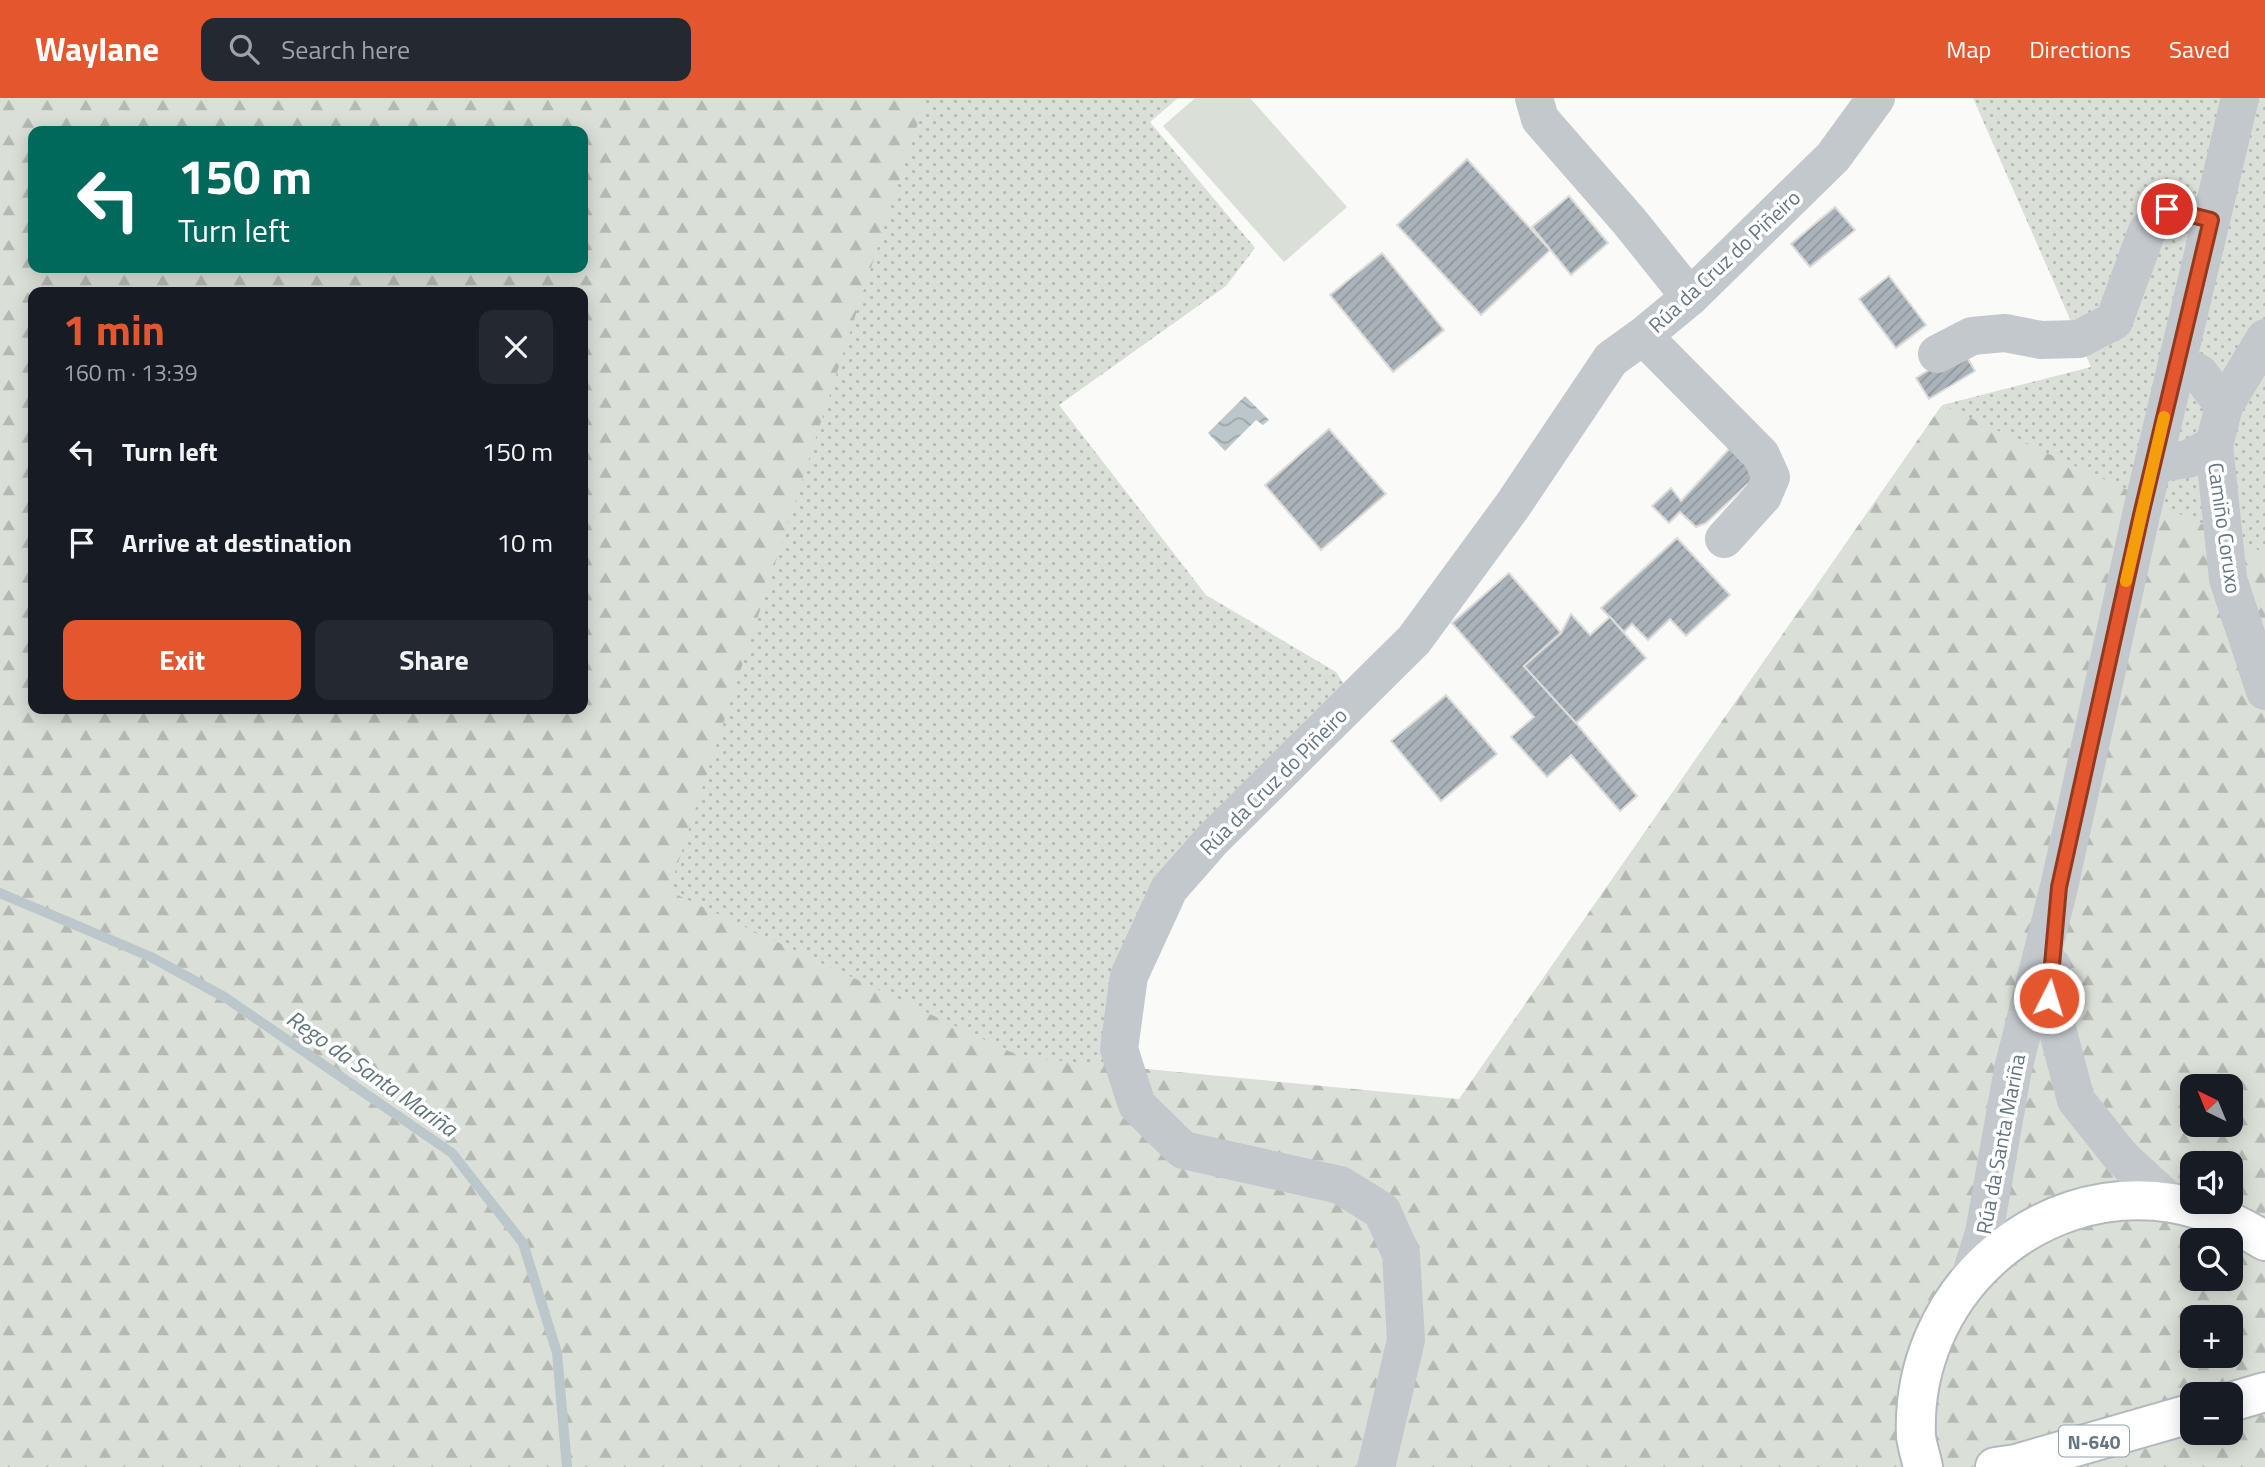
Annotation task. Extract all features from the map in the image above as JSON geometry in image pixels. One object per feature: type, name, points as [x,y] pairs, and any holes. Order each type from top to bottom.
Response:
[{"type":"highway","points":[[1923,1467],[1916,1438],[1918,1396],[1924,1362],[1935,1332],[1952,1301],[1970,1278],[1989,1258],[2015,1238],[2070,1212],[2128,1201],[2171,1203],[2256,1227]]},
{"type":"highway","points":[[2243,1398],[2265,1392]]},
{"type":"highway","name":"N-640","points":[[1995,1467],[2016,1464],[2180,1417]]},
{"type":"street","points":[[1534,98],[1540,119],[1629,221],[1690,297]]},
{"type":"street","name":"Rúa da Cruz do Piñeiro","points":[[1376,1467],[1406,1340],[1401,1254],[1382,1211],[1340,1185],[1183,1150],[1137,1105],[1119,1049],[1129,976],[1169,889],[1212,841],[1414,640],[1513,505],[1611,359],[1690,297],[1833,157],[1876,98]]},
{"type":"street","name":"Rúa da Santa Mariña","points":[[1970,1278],[1984,1233],[2013,1069],[2059,887],[2153,464],[2240,98]]},
{"type":"street","points":[[1937,354],[1972,336],[2006,333],[2041,340],[2079,339],[2114,321],[2147,231],[2167,209],[2211,220]]},
{"type":"street","points":[[1643,336],[1761,455],[1771,477],[1763,496],[1724,539]]},
{"type":"street","points":[[2153,464],[2188,459],[2214,445],[2224,406],[2265,338]]},
{"type":"street","points":[[2176,364],[2199,373],[2224,406]]},
{"type":"street","name":"Camiño Coruxo","points":[[2214,445],[2228,579],[2265,691]]},
{"type":"street","name":"Rúa da Santa Mariña","points":[[2059,887],[2049,998],[2076,1100],[2122,1158],[2171,1203]]},
{"type":"green space","points":[[0,98],[926,98],[669,891],[1021,1057],[1459,1099],[1942,405],[2265,553],[2265,1467],[0,1467]]},
{"type":"green space","points":[[902,98],[1178,98],[1150,122],[1255,248],[1226,286],[1059,405],[1206,595],[1336,672],[1354,699],[1212,840],[1129,976],[1137,1105],[660,916]]},
{"type":"green space","points":[[1195,98],[1250,98],[1347,207],[1284,262],[1163,126]]},
{"type":"green space","points":[[1973,98],[2265,98],[2265,576],[1942,405],[2091,367]]},
{"type":"water","points":[[1245,396],[1269,420],[1263,425],[1256,420],[1225,451],[1208,433]]},
{"type":"building","points":[[1467,159],[1550,250],[1481,315],[1397,225]]},
{"type":"building","points":[[1569,196],[1608,243],[1571,275],[1532,227]]},
{"type":"building","points":[[1835,207],[1855,230],[1810,267],[1791,244]]},
{"type":"building","points":[[1382,253],[1444,330],[1393,372],[1330,295]]},
{"type":"building","points":[[1889,276],[1926,325],[1896,348],[1859,299]]},
{"type":"building","points":[[1962,349],[1975,371],[1929,399],[1916,378]]},
{"type":"building","points":[[1329,429],[1386,494],[1321,550],[1265,485]]},
{"type":"building","points":[[1731,447],[1757,475],[1706,523],[1696,527],[1680,512],[1669,523],[1652,506],[1671,488],[1681,501]]},
{"type":"building","points":[[1677,538],[1730,595],[1686,636],[1670,619],[1648,640],[1632,624],[1624,632],[1601,608]]},
{"type":"building","points":[[1509,573],[1561,633],[1524,666],[1637,796],[1620,811],[1571,755],[1547,777],[1511,737],[1534,717],[1452,623]]},
{"type":"building","points":[[1571,614],[1590,635],[1610,617],[1646,658],[1576,723],[1524,666],[1561,633]]},
{"type":"building","points":[[1446,695],[1497,754],[1441,801],[1391,741]]},
{"type":"waterway","name":"Rego da Santa Mariña","points":[[0,893],[151,957],[226,998],[452,1153],[523,1243],[557,1353],[567,1467]]},
{"type":"slow traffic","points":[[2126,581],[2164,417]]},
{"type":"route","points":[[2049,998],[2059,887],[2141,515],[2211,220],[2167,209]]}]
